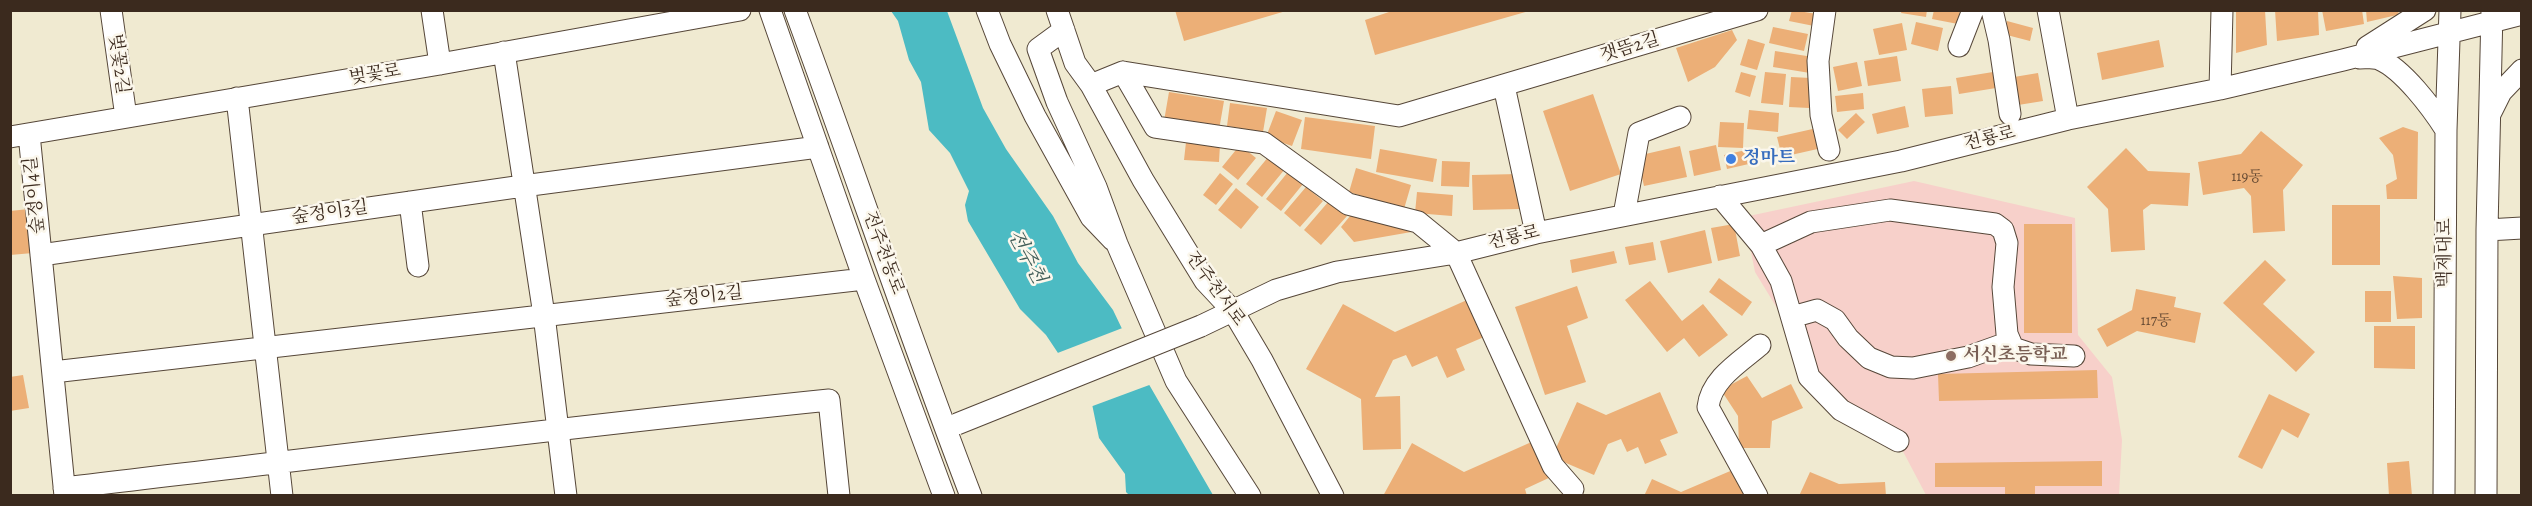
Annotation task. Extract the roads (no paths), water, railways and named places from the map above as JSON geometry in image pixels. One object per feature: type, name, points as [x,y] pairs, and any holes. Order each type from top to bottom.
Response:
[{"type":"street","name":"벚꽃2길","points":[[111,10],[126,117]]},
{"type":"street","points":[[432,10],[440,64]]},
{"type":"street","name":"벚꽃로","points":[[20,135],[440,64],[740,10]]},
{"type":"street","name":"전주천동로","points":[[770,10],[864,279],[944,495]]},
{"type":"street","name":"전주천동로","points":[[795,10],[923,363],[951,426],[971,495]]},
{"type":"street","points":[[987,10],[1000,44],[1035,116],[1091,217],[1117,244]]},
{"type":"street","name":"전주천서로","points":[[1057,10],[1075,63],[1091,85],[1143,180],[1205,281],[1233,311],[1262,360],[1333,495]]},
{"type":"street","name":"잿뜸2길","points":[[1504,86],[1757,10]]},
{"type":"street","points":[[1825,10],[1818,61],[1821,115],[1829,150]]},
{"type":"street","points":[[1959,46],[1973,10]]},
{"type":"street","name":"전룡로","points":[[1992,10],[2010,114]]},
{"type":"street","points":[[2048,10],[2068,120]]},
{"type":"street","points":[[2220,89],[2222,10]]},
{"type":"street","points":[[2347,59],[2425,10]]},
{"type":"street","name":"백제대로","points":[[2444,495],[2446,130],[2451,10]]},
{"type":"street","name":"전룡로","points":[[922,437],[1201,326],[1276,290],[1337,272],[1456,253],[1536,232],[1901,161],[2068,120],[2220,89],[2347,59],[2451,33],[2492,16],[2522,14]]},
{"type":"street","points":[[2486,495],[2488,117],[2492,16]]},
{"type":"street","points":[[1064,30],[1038,49],[1057,102],[1096,187],[1117,244],[1176,381],[1250,495]]},
{"type":"street","points":[[504,52],[544,315],[566,495]]},
{"type":"street","points":[[2347,59],[2378,58],[2390,66],[2424,99],[2446,130]]},
{"type":"street","points":[[2488,117],[2501,92],[2522,70]]},
{"type":"street","points":[[1123,72],[1155,127],[1264,143],[1348,204],[1418,222],[1456,253],[1553,466],[1573,489]]},
{"type":"street","points":[[1091,85],[1123,72],[1399,116],[1504,86],[1536,232]]},
{"type":"street","points":[[237,98],[282,495]]},
{"type":"street","points":[[1624,215],[1639,133],[1680,117]]},
{"type":"street","name":"숲정이4길","points":[[20,135],[41,255],[65,492],[159,477],[278,463]]},
{"type":"street","points":[[418,266],[410,202],[818,147]]},
{"type":"street","points":[[1720,196],[1761,245],[1781,281],[1809,377],[1841,410],[1898,441]]},
{"type":"street","name":"숲정이3길","points":[[131,242],[410,202]]},
{"type":"street","points":[[1761,245],[1811,222],[1890,210],[1995,224],[2003,230],[2007,243],[2003,287],[2007,334],[2013,348],[2031,354],[2074,356]]},
{"type":"street","points":[[2487,231],[2522,228]]},
{"type":"street","name":"숲정이4길","points":[[41,255],[131,242]]},
{"type":"street","name":"숲정이2길","points":[[265,347],[864,279]]},
{"type":"street","points":[[1792,317],[1817,310],[1835,320],[1848,338],[1869,358],[1891,368],[1913,368],[1968,357],[2010,342]]},
{"type":"street","points":[[1757,495],[1708,407],[1709,398],[1720,379],[1760,345]]},
{"type":"street","points":[[53,372],[265,347]]},
{"type":"street","points":[[278,463],[558,428],[829,400],[839,495]]},
{"type":"water","name":"전주천","points":[[891,11],[947,11],[983,108],[1006,149],[1053,216],[1078,263],[1113,310],[1147,381],[1213,495],[1130,496],[1126,492],[1125,474],[1099,438],[1092,404],[1046,335],[1020,309],[968,221],[965,205],[969,191],[950,153],[929,130],[921,82],[909,60],[898,21]]},
{"type":"place","name":"정마트","points":[[1731,159]]},
{"type":"place","name":"서신초등학교","points":[[1951,356]]}]
